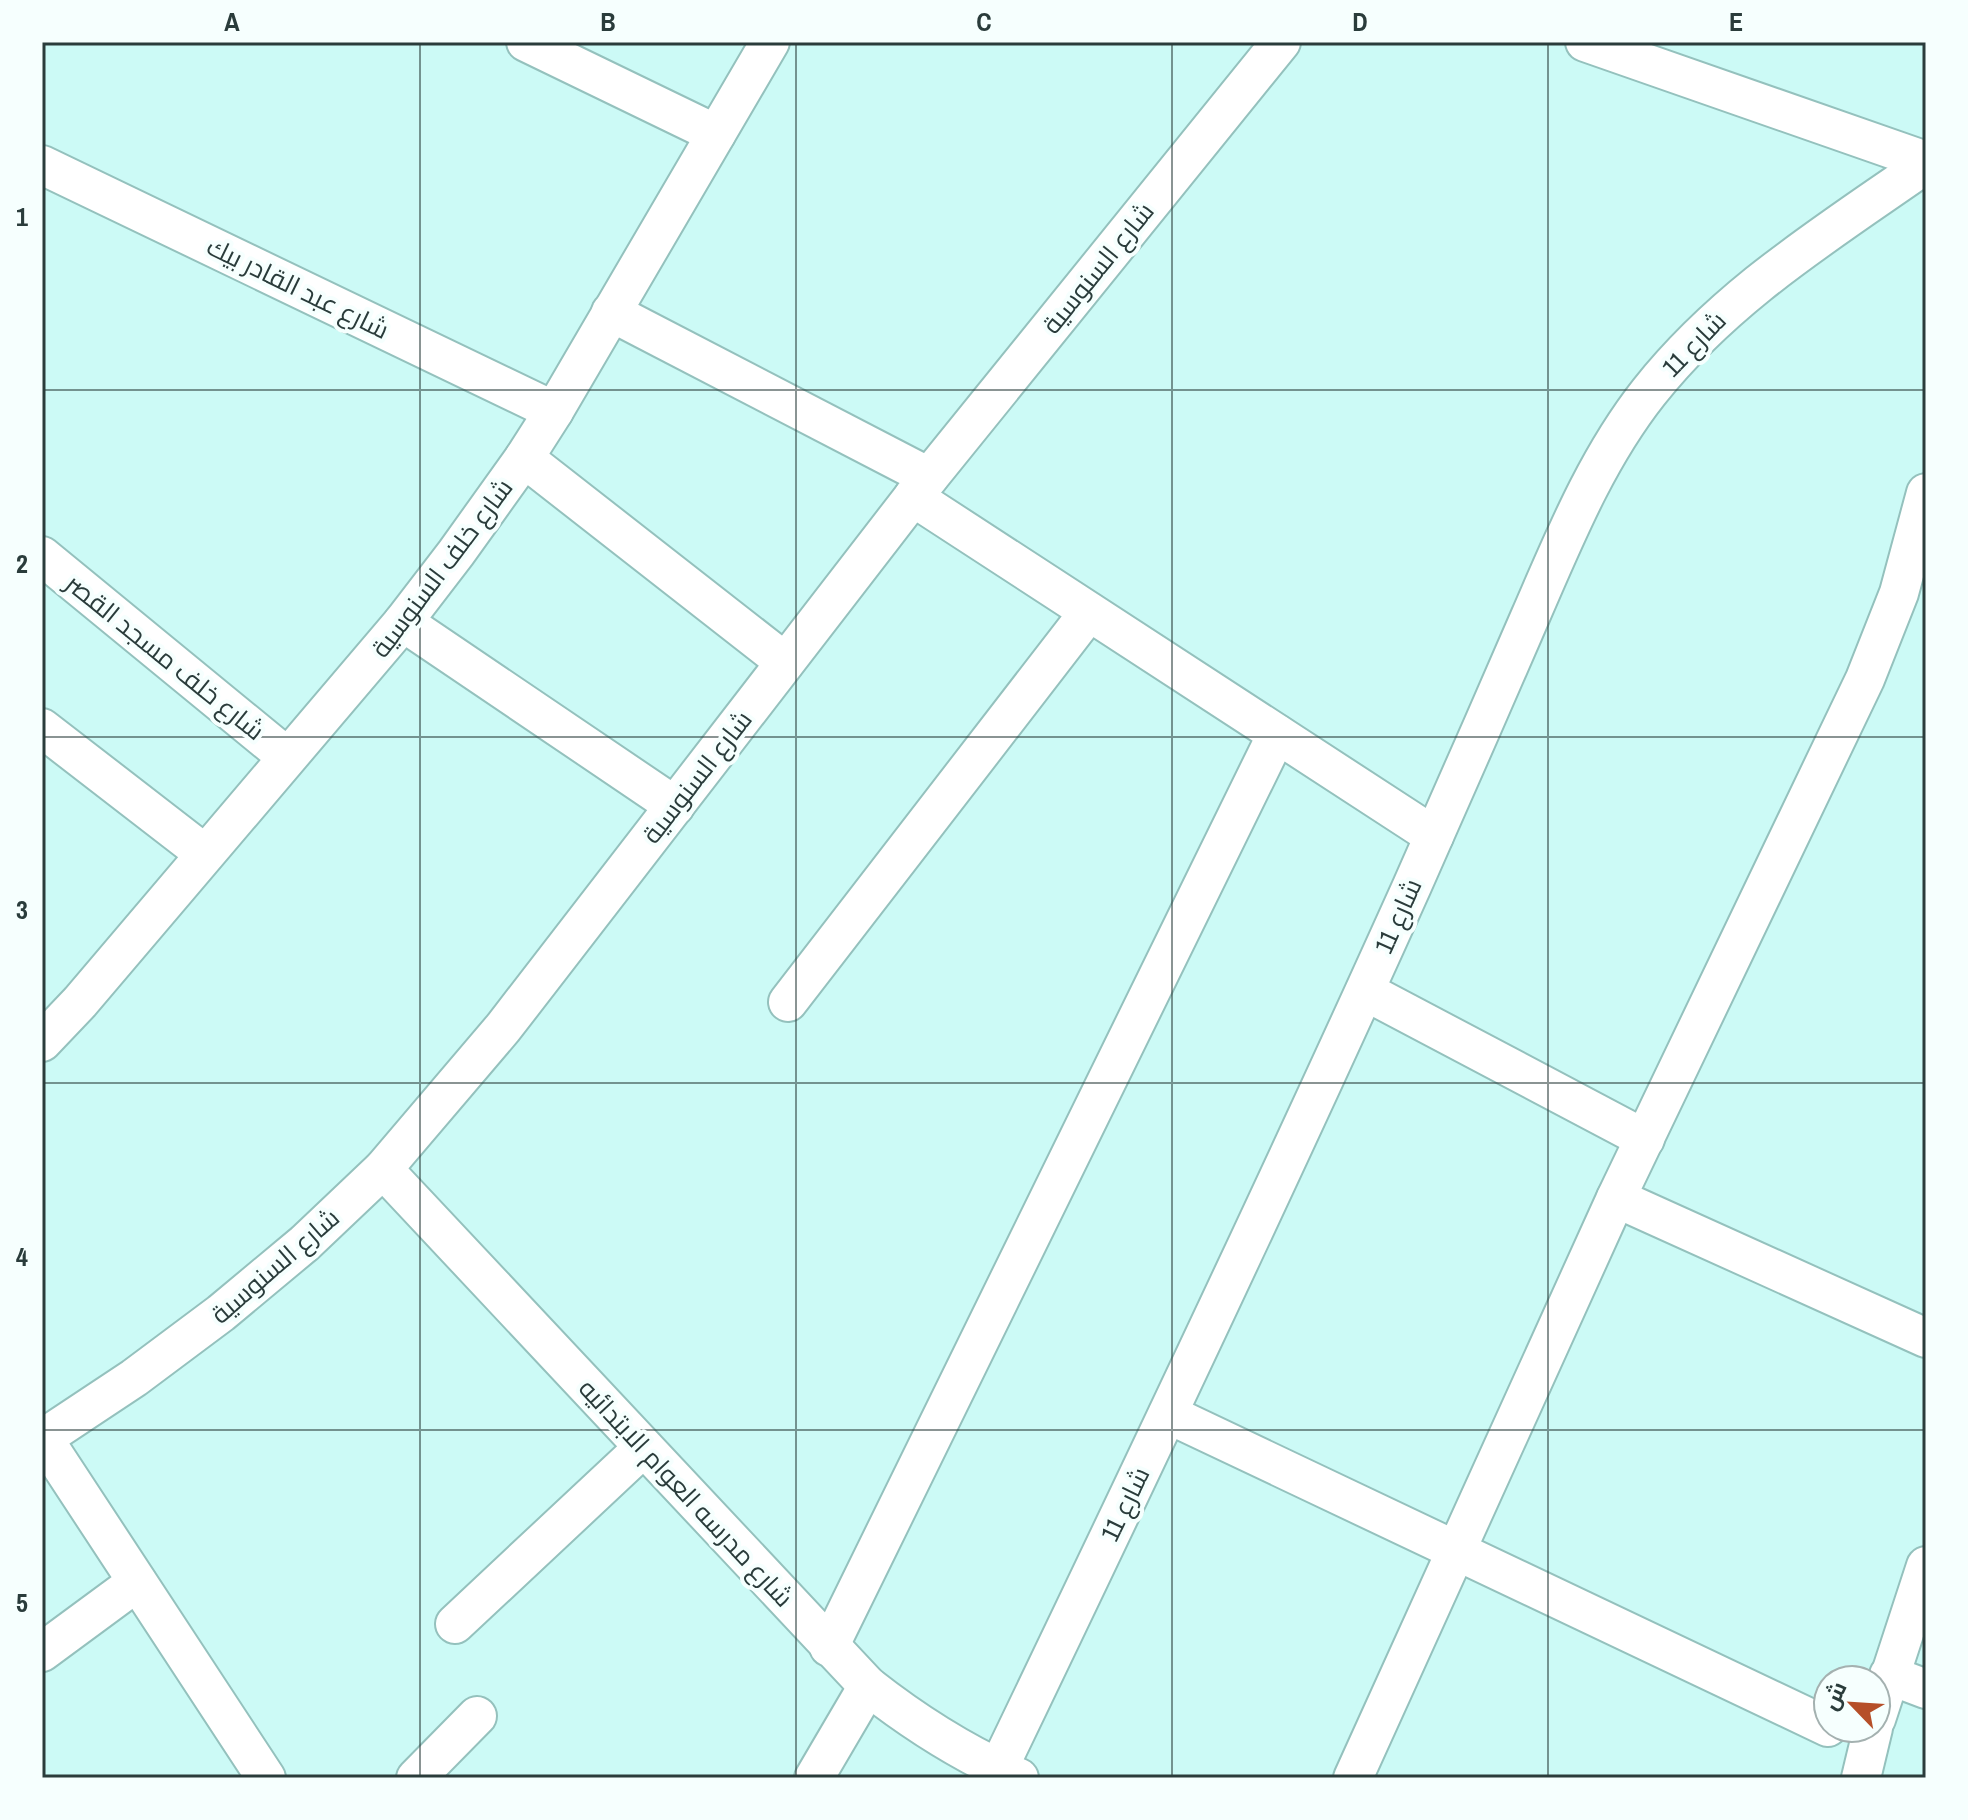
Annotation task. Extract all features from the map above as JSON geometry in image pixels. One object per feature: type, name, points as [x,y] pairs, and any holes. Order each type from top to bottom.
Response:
[{"type":"street","points":[[526,42],[716,134]]},
{"type":"street","name":"شارع خلف السنوسية","points":[[42,1042],[80,1002],[403,622],[524,458],[770,42]]},
{"type":"street","name":"شارع السنوسية","points":[[42,1439],[134,1378],[221,1313],[305,1243],[383,1169],[503,1028],[921,487],[1281,42]]},
{"type":"street","points":[[1585,42],[1926,163]]},
{"type":"street","name":"شارع 11","points":[[1008,1774],[1168,1414],[1365,991],[1589,486],[1647,395],[1701,334],[1761,279],[1926,163]]},
{"type":"street","name":"شارع عبد القادر بيك","points":[[42,165],[554,411]]},
{"type":"street","points":[[611,312],[921,487],[1089,612],[1434,836]]},
{"type":"street","points":[[524,458],[785,662]]},
{"type":"street","points":[[1353,1778],[1616,1198],[1732,954],[1865,679],[1913,601],[1926,493]]},
{"type":"street","name":"شارع خلف مسجد القصر","points":[[42,556],[287,757]]},
{"type":"street","points":[[788,1002],[1089,612]]},
{"type":"street","points":[[403,622],[675,806]]},
{"type":"street","points":[[42,728],[205,854]]},
{"type":"street","points":[[829,1647],[1277,734]]},
{"type":"street","points":[[1365,991],[1645,1139]]},
{"type":"street","name":"شارع مدرسه العوام الابتدائيه","points":[[383,1169],[868,1686],[910,1719],[1008,1774]]},
{"type":"street","points":[[1616,1198],[1926,1338]]},
{"type":"street","points":[[1168,1414],[1812,1719]]},
{"type":"street","points":[[42,1439],[266,1778]]},
{"type":"street","points":[[455,1624],[643,1448]]},
{"type":"street","points":[[1892,1666],[1926,1566]]},
{"type":"street","points":[[42,1652],[137,1582]]},
{"type":"street","points":[[1892,1676],[1926,1689]]},
{"type":"street","points":[[814,1778],[868,1686]]},
{"type":"street","points":[[416,1778],[477,1716]]}]
